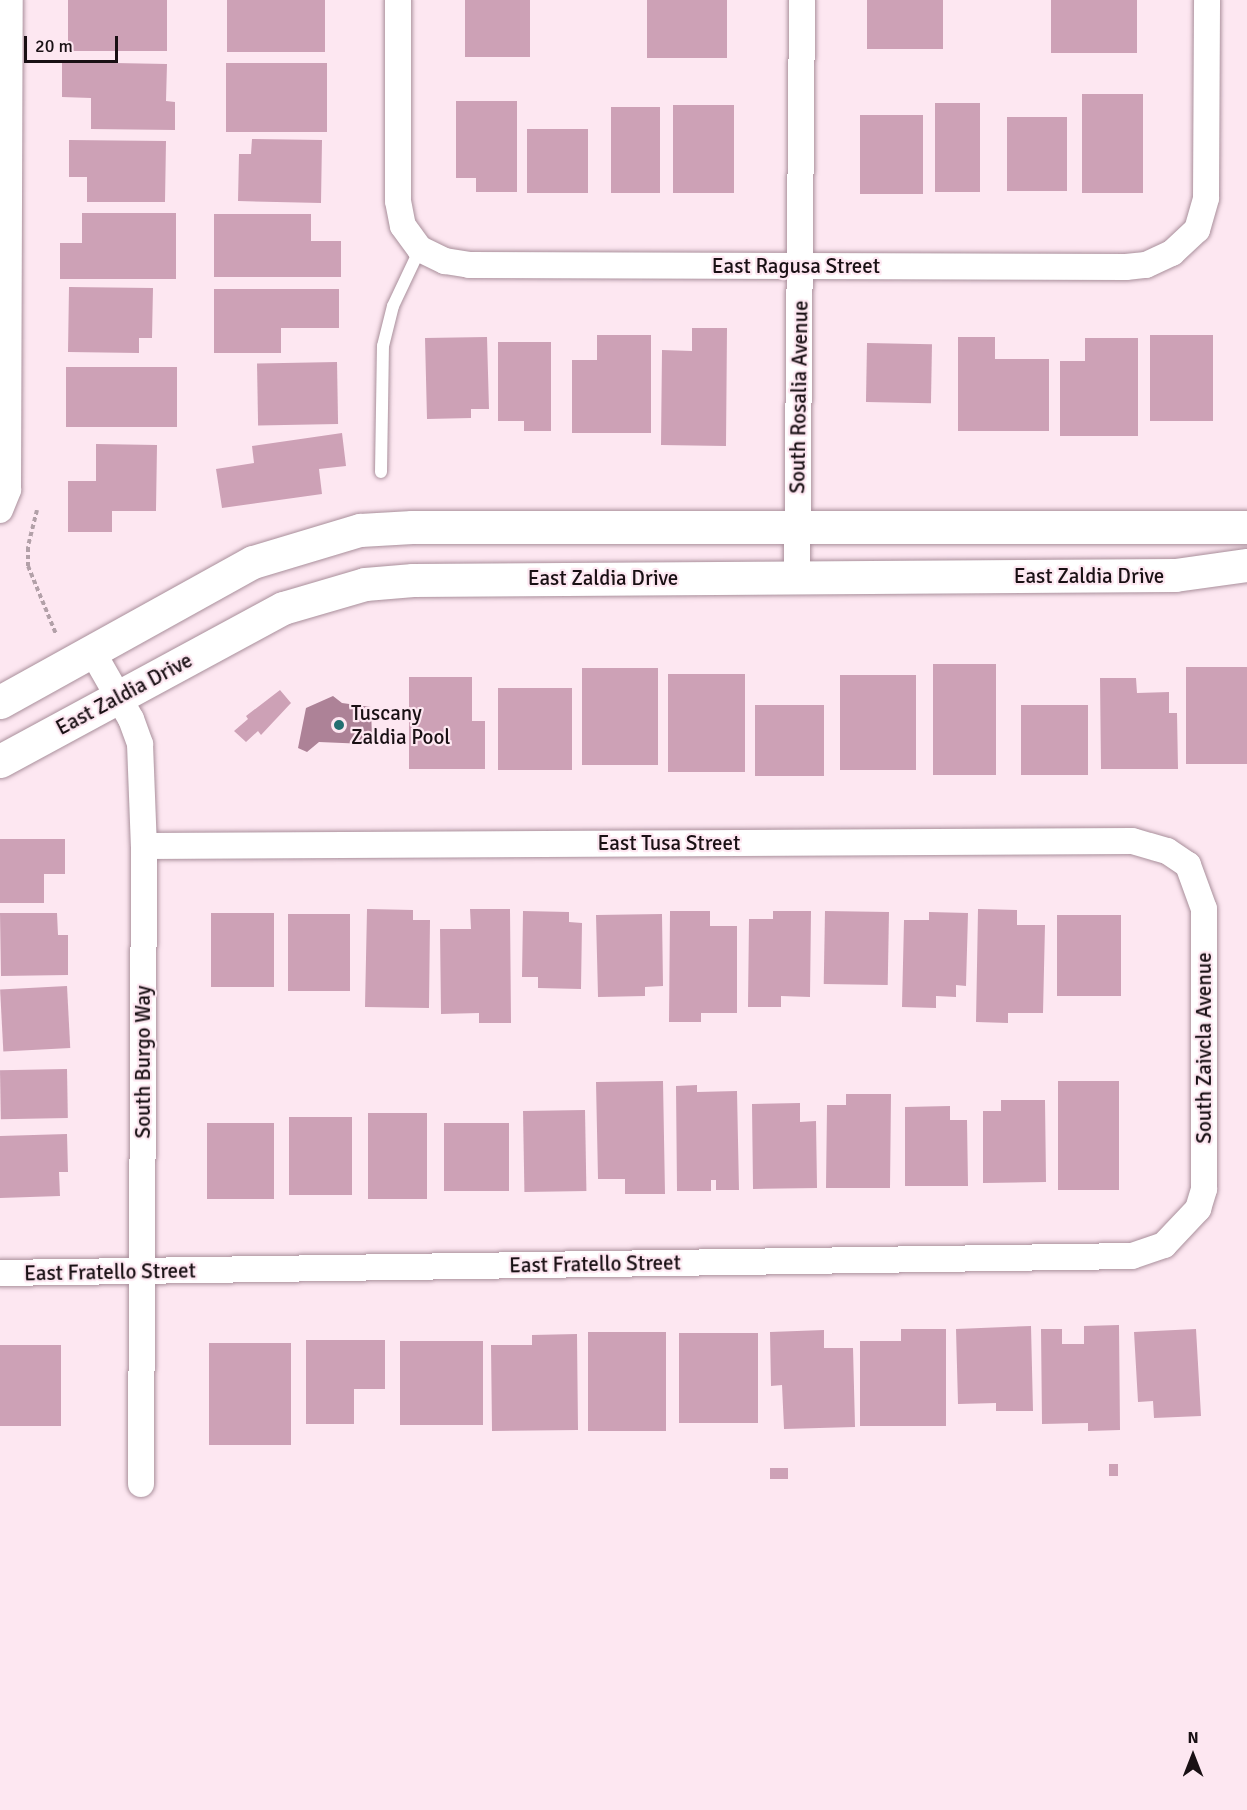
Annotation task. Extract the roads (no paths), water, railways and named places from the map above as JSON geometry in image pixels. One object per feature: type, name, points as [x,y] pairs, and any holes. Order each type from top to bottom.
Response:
[{"type":"street","points":[[0,510],[8,490],[5,171],[10,0]]},
{"type":"street","points":[[398,0],[398,201],[403,226],[420,249]]},
{"type":"street","name":"South Rosalia Avenue","points":[[797,577],[802,0]]},
{"type":"street","name":"East Ragusa Street","points":[[420,249],[445,261],[469,265],[1126,267],[1146,265],[1172,253],[1197,230],[1206,198],[1207,0]]},
{"type":"street","points":[[0,702],[253,562],[360,530],[412,527],[1247,527]]},
{"type":"street","name":"East Zaldia Drive","points":[[0,760],[283,608],[365,584],[413,580],[1175,576],[1247,565]]},
{"type":"street","name":"South Burgo Way","points":[[92,651],[119,697],[140,744],[144,846],[141,1484]]},
{"type":"street","name":"East Tusa Street","points":[[144,846],[1132,841],[1167,851],[1188,865]]},
{"type":"street","name":"South Zaivcla Avenue","points":[[1183,1229],[1197,1209],[1204,1189],[1204,909],[1188,865]]},
{"type":"street","name":"East Fratello Street","points":[[0,1273],[1132,1256],[1164,1245],[1183,1229]]},
{"type":"lane","points":[[381,472],[383,346],[393,306],[420,249]]},
{"type":"place","name":"Tuscany Zaldia Pool","points":[[339,725]]}]
